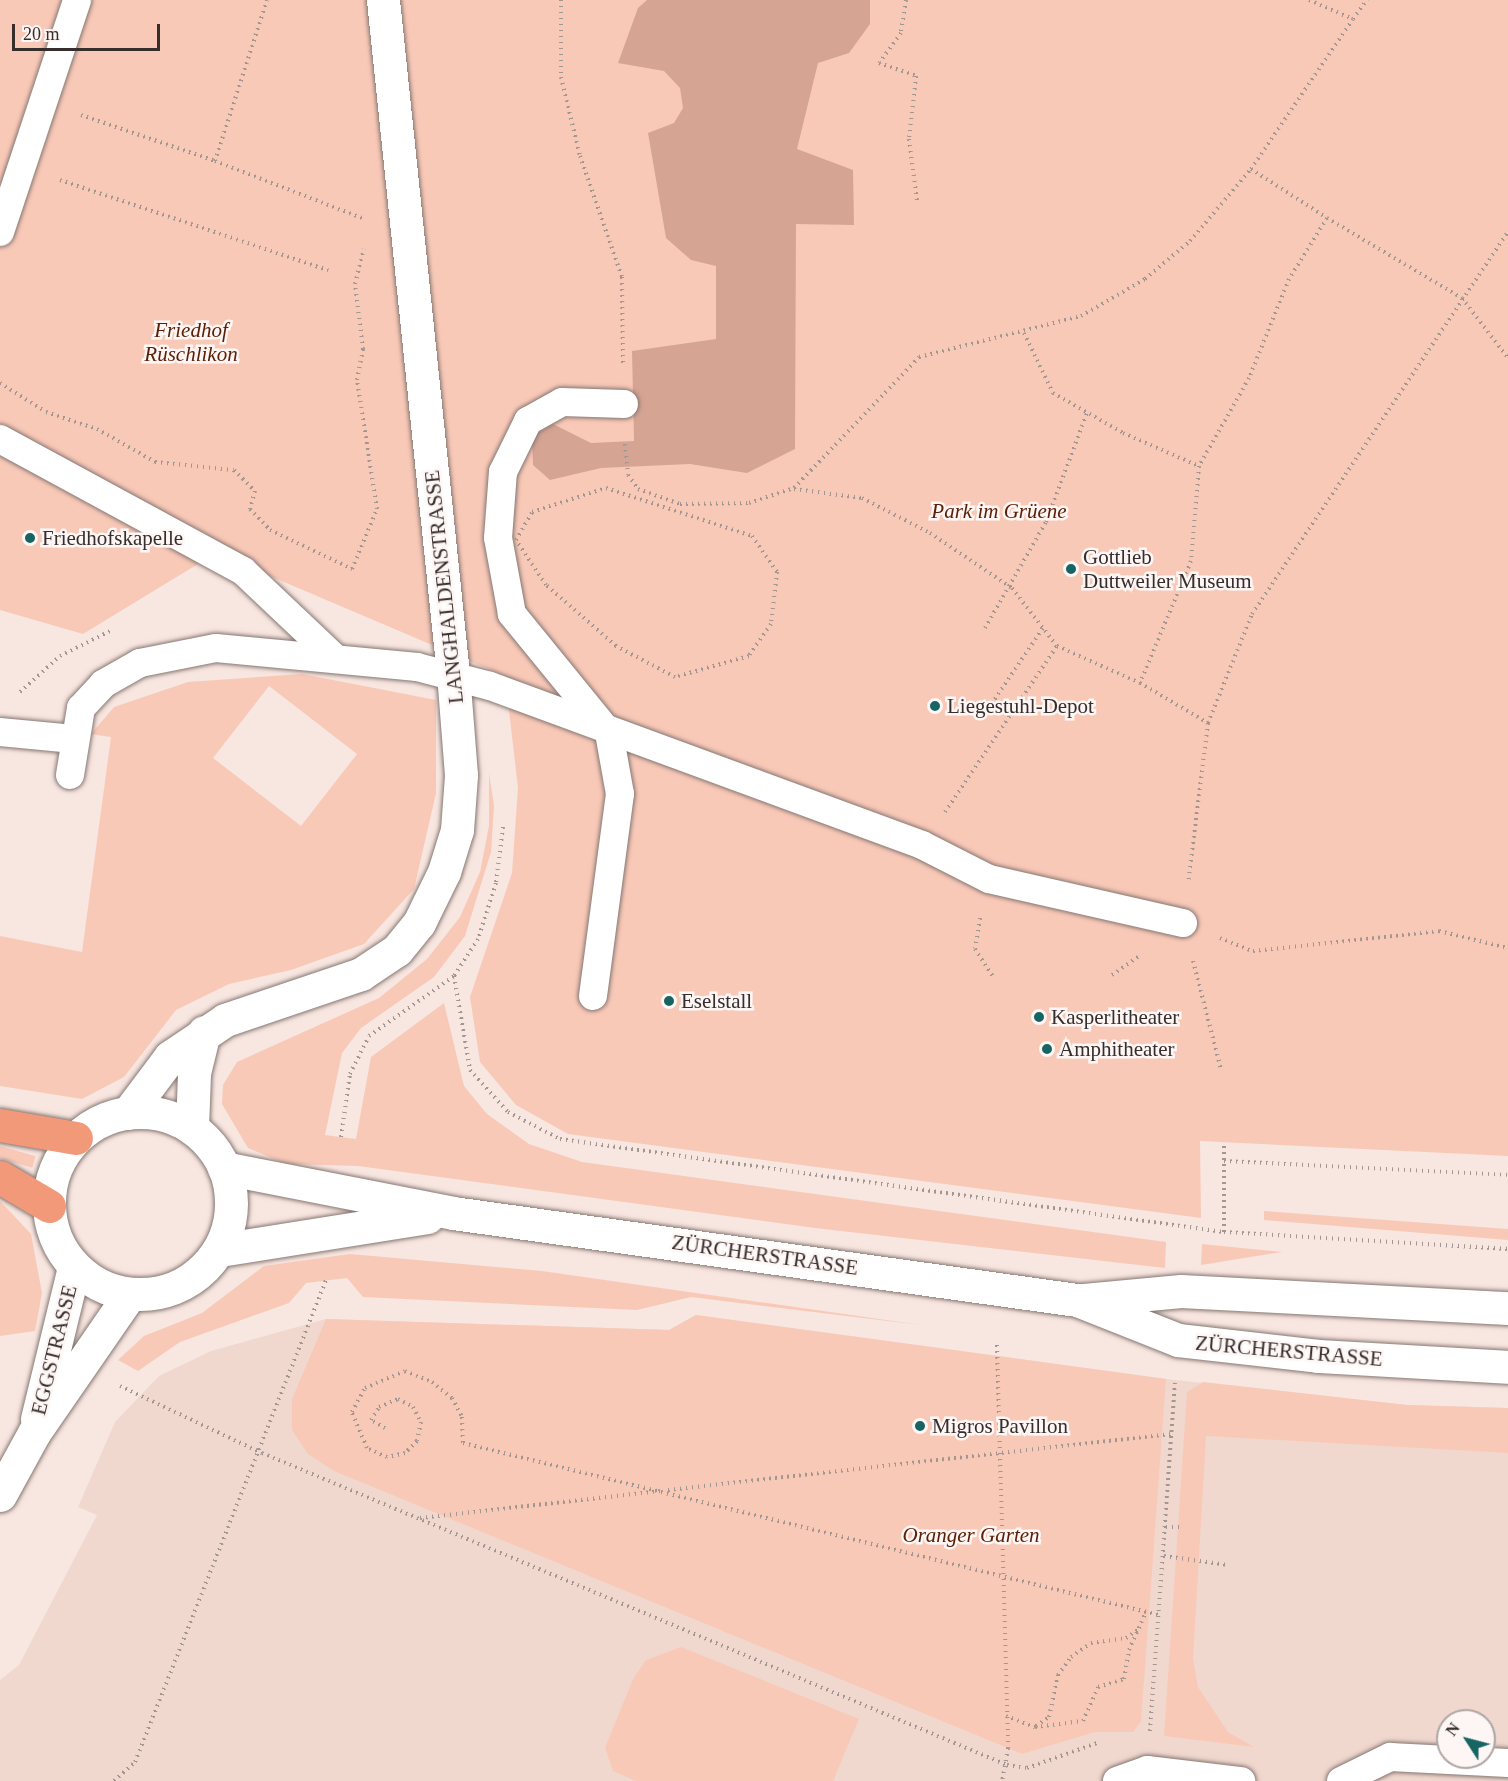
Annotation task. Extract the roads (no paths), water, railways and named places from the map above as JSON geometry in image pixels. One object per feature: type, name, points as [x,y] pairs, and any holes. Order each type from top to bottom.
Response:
[{"type":"highway","points":[[0,1125],[76,1138]]},
{"type":"highway","points":[[0,1177],[49,1206]]},
{"type":"main road","name":"LANGHALDENSTRASSE","points":[[128,1113],[151,1076],[204,1032],[225,1020],[361,974],[397,950],[419,923],[444,872],[457,830],[461,775],[453,674],[383,0]]},
{"type":"main road","points":[[192,1128],[194,1073],[204,1032]]},
{"type":"main road","points":[[128,1113],[172,1117],[192,1128],[224,1168],[232,1201],[219,1250],[190,1280],[151,1294],[130,1294],[109,1290],[75,1267],[56,1239],[49,1206],[56,1169],[76,1138],[128,1113]]},
{"type":"main road","name":"ZÜRCHERSTRASSE","points":[[224,1168],[453,1214],[1077,1300],[1181,1291],[1508,1308]]},
{"type":"main road","name":"ZÜRCHERSTRASSE","points":[[219,1250],[453,1214]]},
{"type":"main road","name":"EGGSTRASSE","points":[[34,1432],[75,1267]]},
{"type":"main road","name":"EGGSTRASSE","points":[[0,1495],[34,1432],[130,1294]]},
{"type":"main road","name":"ZÜRCHERSTRASSE","points":[[1077,1300],[1178,1340],[1318,1356],[1508,1367]]},
{"type":"lane","points":[[0,232],[77,0]]},
{"type":"lane","points":[[593,996],[620,794],[609,733],[512,614],[498,538],[503,472],[528,421],[562,402],[624,404]]},
{"type":"lane","points":[[0,440],[243,571],[335,658]]},
{"type":"lane","points":[[70,775],[74,739],[81,708],[103,684],[168,654],[216,648],[335,658],[453,674],[609,733],[922,845],[989,879],[1183,923]]},
{"type":"lane","points":[[0,732],[74,739]]},
{"type":"lane","points":[[1341,1781],[1390,1757],[1508,1763]]},
{"type":"lane","points":[[1117,1781],[1147,1770],[1241,1781]]},
{"type":"place","name":"Friedhofskapelle","points":[[30,538]]},
{"type":"place","name":"Gottlieb Duttweiler Museum","points":[[1071,569]]},
{"type":"place","name":"Liegestuhl-Depot","points":[[935,706]]},
{"type":"place","name":"Eselstall","points":[[669,1001]]},
{"type":"place","name":"Kasperlitheater","points":[[1039,1017]]},
{"type":"place","name":"Amphitheater","points":[[1047,1049]]},
{"type":"place","name":"Migros Pavillon","points":[[920,1426]]},
{"type":"park label","name":"Friedhof Rüschlikon","points":[[191,342]]},
{"type":"park label","name":"Park im Grüene","points":[[999,511]]},
{"type":"park label","name":"Oranger Garten","points":[[971,1535]]}]
